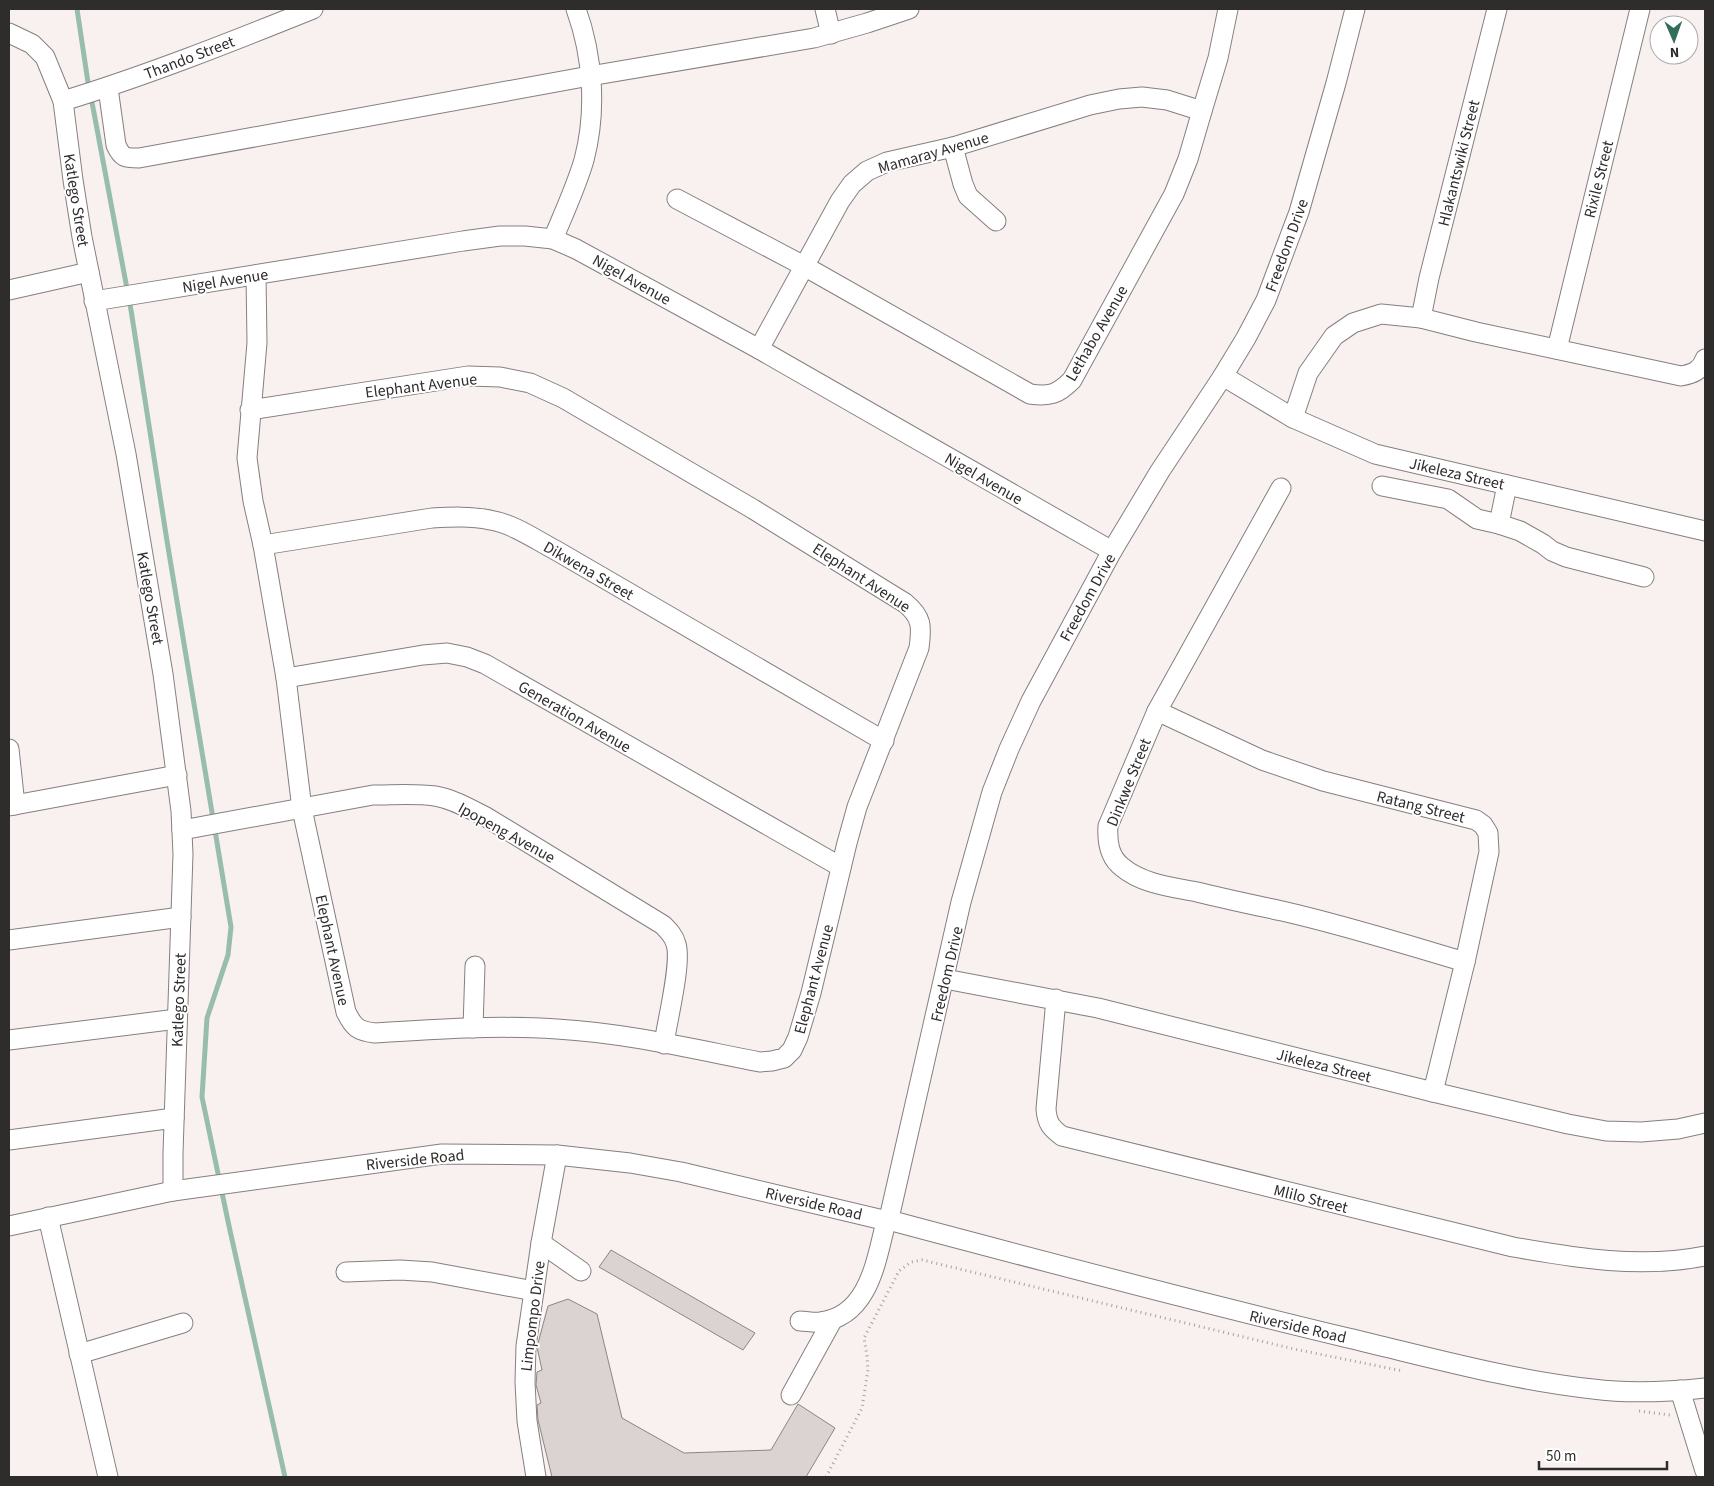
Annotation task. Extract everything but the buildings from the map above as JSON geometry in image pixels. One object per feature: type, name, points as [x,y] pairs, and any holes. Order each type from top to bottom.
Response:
[{"type":"street","name":"Thando Street","points":[[63,101],[108,88],[313,9]]},
{"type":"street","points":[[553,239],[584,160],[590,130],[592,76],[584,30],[576,9]]},
{"type":"street","points":[[825,9],[831,34]]},
{"type":"street","points":[[108,88],[116,145],[126,158],[139,158],[814,38],[867,24],[909,9]]},
{"type":"street","name":"Lethabo Avenue","points":[[677,199],[804,266],[1030,394],[1044,396],[1056,393],[1064,389],[1072,380],[1174,194],[1188,159],[1218,58],[1228,9]]},
{"type":"street","name":"Freedom Drive","points":[[833,1318],[846,1312],[858,1302],[873,1272],[887,1221],[977,844],[992,792],[1009,749],[1031,701],[1112,551],[1160,471],[1223,376],[1266,300],[1286,252],[1299,212],[1336,84],[1355,9]]},
{"type":"street","name":"Hlakantswiki Street","points":[[1422,318],[1429,278],[1497,9]]},
{"type":"street","name":"Rixile Street","points":[[1557,349],[1640,9]]},
{"type":"street","name":"Katlego Street","points":[[9,33],[32,44],[45,57],[63,101],[73,180],[94,301],[126,454],[163,674],[177,775],[182,830],[173,1191]]},
{"type":"street","name":"Mamaray Avenue","points":[[759,349],[840,201],[852,184],[868,171],[887,162],[952,147],[1090,104],[1142,97],[1167,100],[1202,111]]},
{"type":"street","points":[[952,147],[962,184],[968,196],[996,221]]},
{"type":"street","name":"Nigel Avenue","points":[[94,301],[500,236],[553,239],[596,260],[759,349],[1112,551]]},
{"type":"street","points":[[9,290],[89,272]]},
{"type":"street","points":[[250,410],[257,343],[256,275]]},
{"type":"street","points":[[1293,418],[1308,373],[1334,336],[1353,323],[1381,314],[1422,318],[1476,332],[1681,376],[1693,374],[1703,365],[1705,359]]},
{"type":"street","name":"Elephant Avenue","points":[[468,376],[500,377],[530,383],[563,398],[754,509],[905,603],[916,612],[920,620],[919,648],[858,807],[841,867],[811,993],[798,1037],[792,1050],[784,1058],[760,1062],[610,1035],[558,1029],[473,1028],[375,1033],[364,1032],[351,1023],[346,1012],[302,809],[286,678],[263,545],[253,501],[247,458],[250,410],[468,376]]},
{"type":"street","name":"Jikeleza Street","points":[[1223,376],[1293,418],[1375,454],[1705,531]]},
{"type":"street","points":[[1499,524],[1507,485]]},
{"type":"street","points":[[1382,486],[1448,499],[1477,519],[1520,531],[1543,544],[1552,552],[1644,577]]},
{"type":"street","name":"Dinkwe Street","points":[[1281,488],[1157,712],[1108,826],[1107,839],[1110,853],[1121,867],[1136,876],[1158,884],[1284,912],[1378,936],[1465,962]]},
{"type":"street","name":"Dikwena Street","points":[[263,545],[432,518],[460,516],[492,520],[516,529],[557,551],[884,741]]},
{"type":"street","name":"Generation Avenue","points":[[286,678],[423,655],[447,653],[467,657],[485,664],[841,867]]},
{"type":"street","name":"Ratang Street","points":[[1157,712],[1262,760],[1323,782],[1476,820],[1483,824],[1488,833],[1489,852],[1465,962],[1433,1092]]},
{"type":"street","points":[[9,749],[12,805],[177,775]]},
{"type":"street","name":"Ipopeng Avenue","points":[[182,830],[372,795],[436,796],[462,804],[663,925],[672,934],[678,952],[664,1044]]},
{"type":"street","points":[[9,940],[181,917]]},
{"type":"street","points":[[473,1028],[475,966]]},
{"type":"street","name":"Jikeleza Street","points":[[945,979],[1108,1010],[1568,1124],[1606,1131],[1641,1132],[1678,1129],[1705,1123]]},
{"type":"street","name":"Mlilo Street","points":[[1056,999],[1046,1109],[1047,1122],[1053,1130],[1062,1136],[1513,1247],[1567,1257],[1625,1262],[1686,1260],[1705,1256]]},
{"type":"street","points":[[9,1040],[177,1019]]},
{"type":"street","points":[[9,1140],[174,1118]]},
{"type":"street","name":"Riverside Road","points":[[9,1226],[173,1191],[442,1154],[557,1155],[598,1159],[681,1172],[887,1221],[1190,1300],[1536,1381],[1594,1390],[1645,1392],[1705,1388]]},
{"type":"street","name":"Limpompo Drive","points":[[536,1477],[527,1420],[526,1346],[541,1243],[557,1155]]},
{"type":"street","points":[[48,1217],[108,1477]]},
{"type":"street","points":[[541,1243],[581,1271]]},
{"type":"street","points":[[346,1272],[400,1270],[432,1272],[534,1291]]},
{"type":"street","points":[[800,1321],[819,1322],[833,1318]]},
{"type":"street","points":[[791,1396],[833,1318]]},
{"type":"street","points":[[79,1354],[183,1323]]},
{"type":"street","points":[[1680,1390],[1705,1471]]},
{"type":"path","points":[[826,1477],[862,1408],[868,1370],[864,1338],[900,1271],[912,1262],[922,1260],[1294,1349],[1407,1372]]},
{"type":"path","points":[[1629,1410],[1688,1418]]},
{"type":"waterway","points":[[77,9],[89,89]]},
{"type":"waterway","points":[[91,97],[131,310],[231,927],[228,955],[207,1018],[202,1097],[285,1477]]}]
